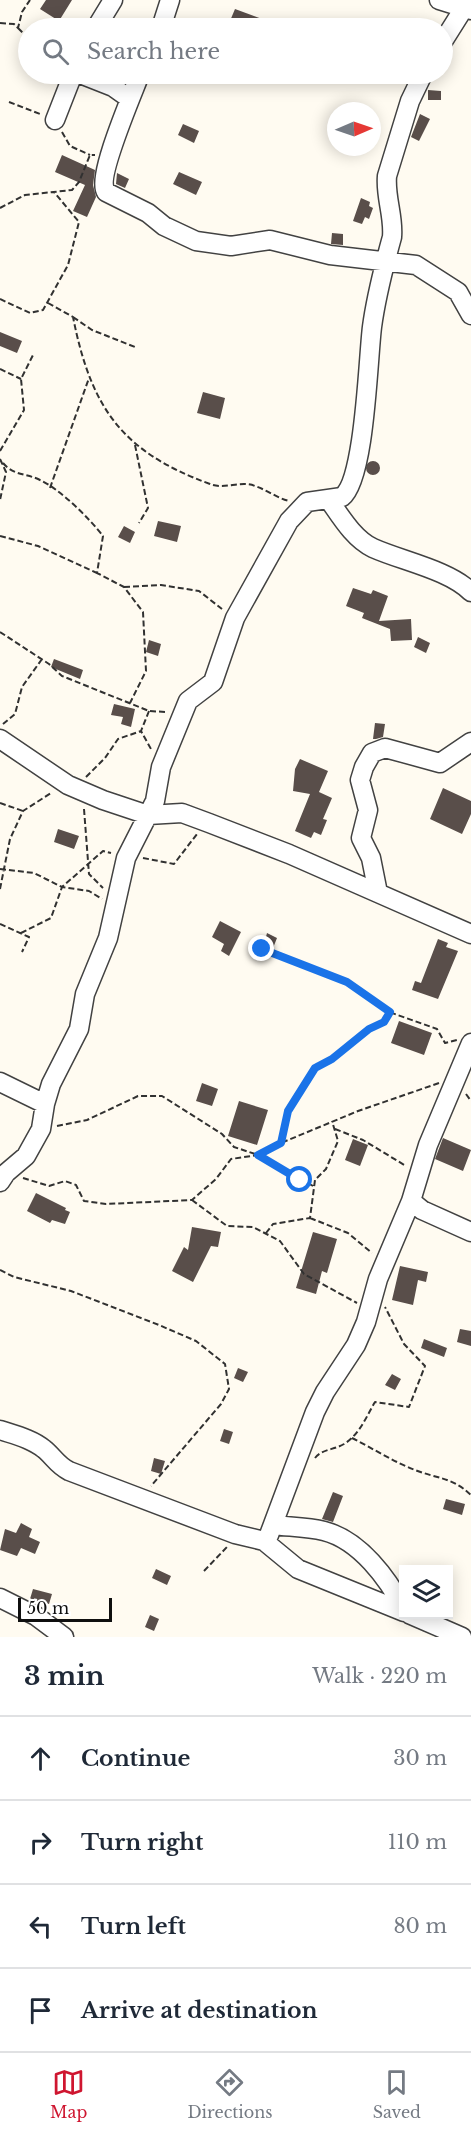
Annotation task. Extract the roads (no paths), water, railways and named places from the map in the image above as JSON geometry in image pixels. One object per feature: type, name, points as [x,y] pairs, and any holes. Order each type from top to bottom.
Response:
[{"type":"street","points":[[102,18],[113,0]]},
{"type":"street","points":[[164,18],[170,0]]},
{"type":"street","points":[[439,0],[466,6],[453,26]]},
{"type":"street","points":[[55,120],[69,84]]},
{"type":"street","points":[[105,84],[130,99]]},
{"type":"street","points":[[136,84],[110,153],[103,184],[106,192],[148,213],[164,226],[196,241],[231,246],[270,240],[330,255],[416,265],[432,273],[458,292],[471,315]]},
{"type":"street","points":[[3,1177],[26,1156],[41,1128],[45,1104],[79,1029],[85,994],[108,938],[126,858],[134,837],[155,801],[161,767],[188,700],[213,682],[235,618],[258,581],[275,544],[289,521],[307,502],[329,500],[346,494],[357,463],[372,325],[393,223],[386,187],[387,176],[410,101],[418,84]]},
{"type":"street","points":[[329,500],[352,532],[372,547],[450,579],[471,592]]},
{"type":"street","points":[[0,740],[69,785],[148,815],[182,813],[191,816],[290,854],[471,934]]},
{"type":"street","points":[[378,893],[371,858],[361,838],[368,810],[360,780],[368,758],[372,753],[385,748],[440,763],[471,742]]},
{"type":"street","points":[[268,1533],[315,1412],[356,1344],[370,1311],[374,1292],[411,1201],[467,1041]]},
{"type":"street","points":[[0,1082],[45,1104]]},
{"type":"street","points":[[411,1201],[422,1210],[471,1232]]},
{"type":"street","points":[[0,1430],[33,1442],[46,1450],[60,1466],[69,1471],[234,1534],[325,1531],[340,1537],[364,1555],[390,1584],[399,1601]]},
{"type":"street","points":[[268,1533],[298,1569],[399,1608]]},
{"type":"street","points":[[0,1598],[36,1616],[64,1637]]},
{"type":"street","points":[[36,1616],[42,1637]]},
{"type":"street","points":[[421,1619],[462,1637]]}]
